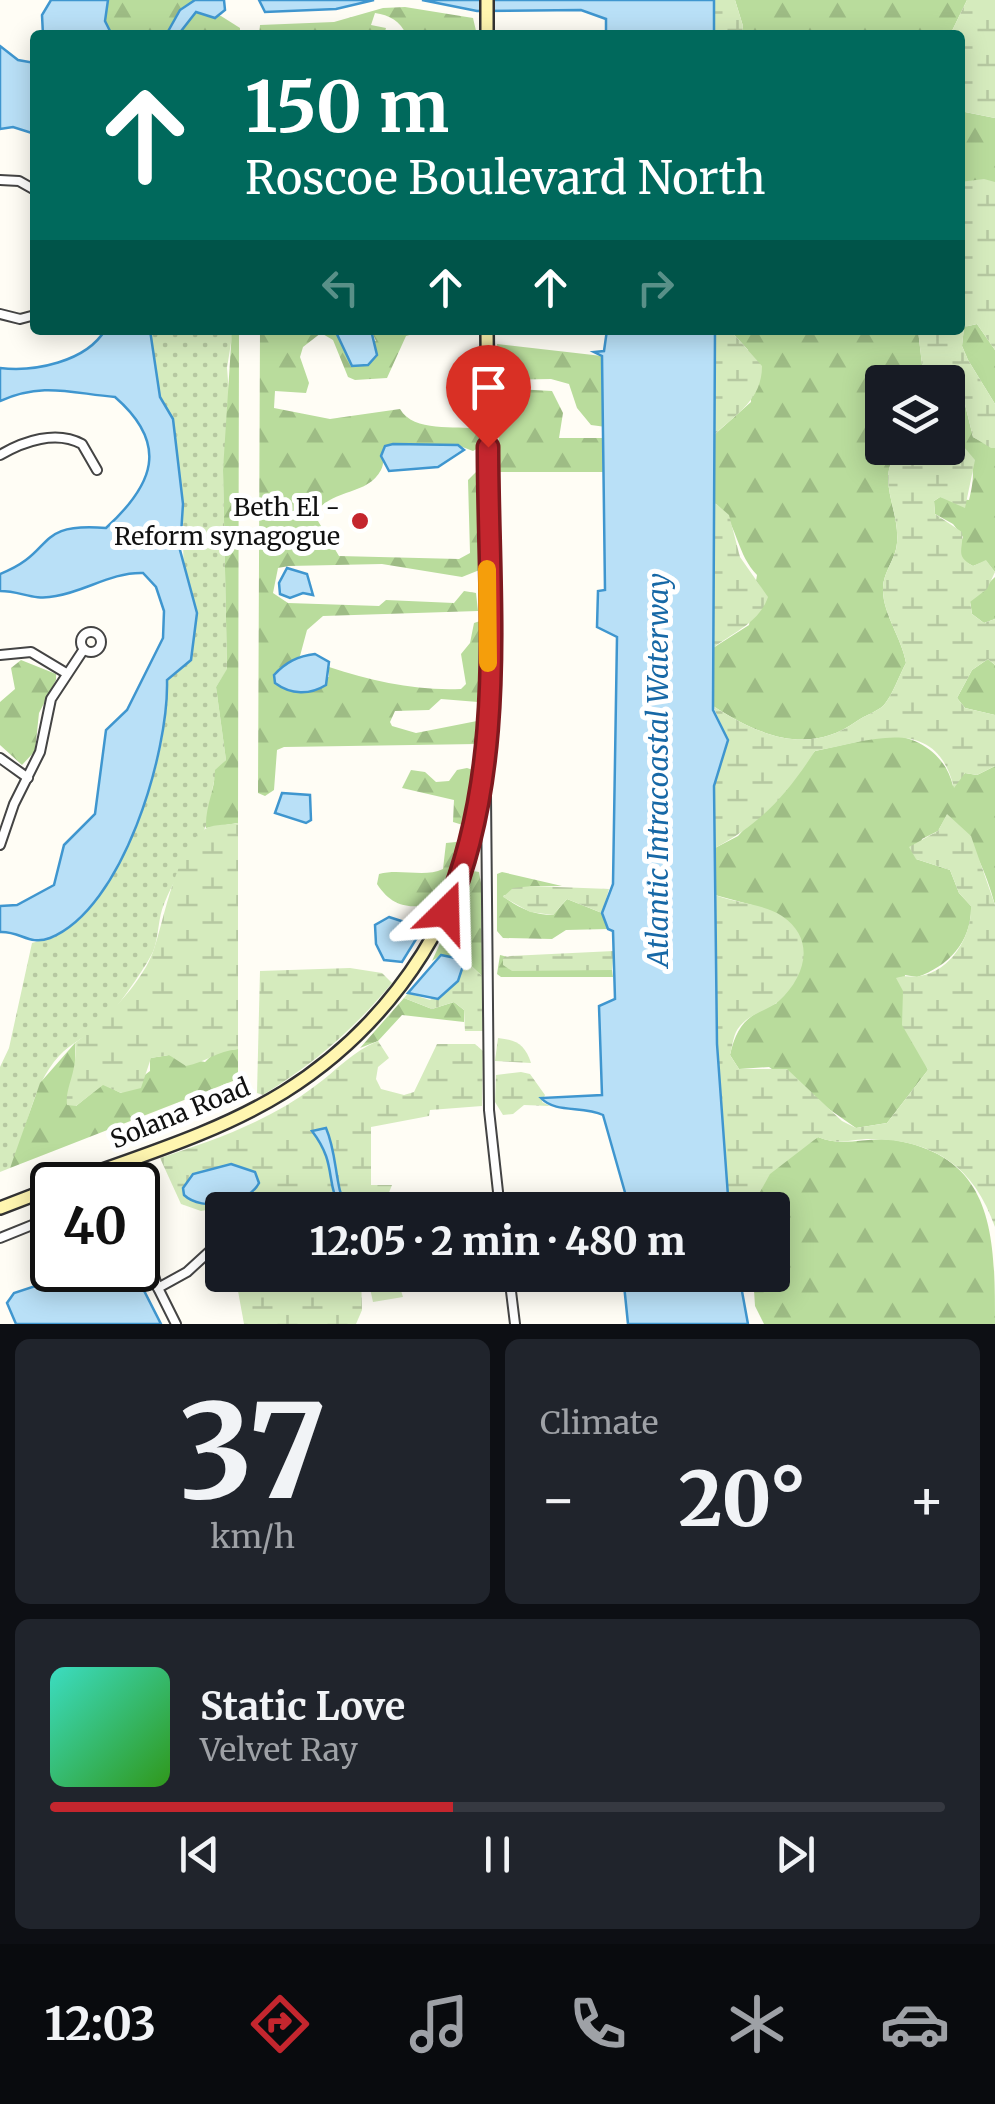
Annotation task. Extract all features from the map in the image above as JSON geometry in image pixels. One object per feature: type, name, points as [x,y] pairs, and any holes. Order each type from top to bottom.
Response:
[{"type":"street","points":[[0,180],[19,181],[30,187]]},
{"type":"street","points":[[0,314],[20,319],[30,316]]},
{"type":"street","name":"Solana Road","points":[[121,1162],[240,1116],[295,1085],[344,1047],[392,996],[426,948],[457,885],[474,837],[486,771],[488,335]]},
{"type":"street","points":[[0,455],[25,444],[62,437],[82,444],[97,470]]},
{"type":"street","points":[[0,845],[40,752],[51,698],[84,649]]},
{"type":"street","points":[[0,655],[31,652],[66,673]]},
{"type":"street","points":[[0,758],[28,778]]},
{"type":"street","points":[[486,771],[489,1110],[498,1192]]},
{"type":"street","points":[[474,837],[488,863]]},
{"type":"street","points":[[0,1208],[30,1196]]},
{"type":"street","points":[[0,1238],[30,1226]]},
{"type":"street","points":[[160,1287],[179,1278],[205,1255]]},
{"type":"street","points":[[160,1292],[176,1324]]},
{"type":"street","points":[[511,1292],[516,1324]]},
{"type":"green space","points":[[108,0],[195,0],[180,10],[169,30],[110,30],[105,21]]},
{"type":"green space","points":[[714,0],[735,0],[742,30],[714,30]]},
{"type":"green space","points":[[735,0],[967,0],[952,30],[742,30]]},
{"type":"green space","points":[[967,0],[995,0],[995,118],[965,112],[965,30],[952,30]]},
{"type":"green space","points":[[405,7],[473,18],[476,30],[403,30],[394,20],[375,13],[371,25],[385,30],[260,30],[260,25],[334,22],[383,8]]},
{"type":"green space","points":[[196,12],[221,16],[240,28],[240,30],[182,30]]},
{"type":"green space","points":[[965,112],[995,118],[995,182],[965,182]]},
{"type":"green space","points":[[984,179],[995,182],[995,350],[977,324],[965,327],[965,181]]},
{"type":"green space","points":[[977,324],[995,350],[995,404],[962,346],[965,327]]},
{"type":"green space","points":[[151,335],[232,335],[223,470],[227,670],[216,687],[226,760],[213,785],[204,830],[164,904],[151,956],[107,1019],[64,1051],[49,1068],[10,1168],[0,1172],[0,1067],[9,1048],[32,943],[61,932],[80,919],[119,865],[155,771],[167,681],[184,667],[183,504],[173,419],[160,397]]},
{"type":"green space","points":[[232,335],[239,335],[238,823],[206,828],[215,770],[226,760],[216,687],[227,669],[223,470]]},
{"type":"green space","points":[[260,335],[318,335],[303,347],[300,357],[309,383],[306,393],[275,391],[274,408],[330,419],[400,409],[406,417],[425,425],[479,429],[480,447],[473,451],[457,445],[386,446],[382,467],[375,478],[333,498],[318,510],[318,521],[339,556],[459,559],[470,553],[468,480],[478,470],[482,569],[462,577],[382,564],[289,566],[278,568],[273,593],[288,603],[379,606],[386,600],[454,603],[464,591],[476,593],[478,611],[323,616],[307,630],[300,656],[274,675],[275,683],[329,677],[329,667],[394,684],[461,689],[466,684],[461,654],[470,643],[474,623],[480,621],[478,702],[441,699],[429,710],[395,711],[390,722],[416,733],[482,720],[481,741],[284,747],[277,750],[274,790],[265,796],[258,793]]},
{"type":"green space","points":[[324,335],[338,335],[347,349],[376,341],[373,335],[410,335],[387,378],[348,377],[333,340]]},
{"type":"green space","points":[[715,335],[734,335],[762,366],[761,378],[753,397],[714,435]]},
{"type":"green space","points":[[734,335],[919,335],[922,365],[865,365],[865,465],[891,465],[888,481],[897,543],[884,582],[884,597],[906,663],[884,705],[839,732],[820,738],[802,740],[766,733],[713,706],[713,648],[749,625],[757,575],[728,519],[714,502],[714,435],[751,402],[748,350]]},
{"type":"green space","points":[[919,335],[963,335],[962,346],[968,360],[995,404],[995,448],[973,437],[965,404],[965,365],[922,365]]},
{"type":"green space","points":[[497,344],[602,356],[606,427],[591,425],[577,408],[569,384],[551,379],[499,380]]},
{"type":"green space","points":[[498,391],[552,391],[563,413],[559,438],[606,438],[604,472],[499,472]]},
{"type":"green space","points":[[965,404],[973,437],[995,448],[995,572],[986,561],[973,566],[962,560],[958,550],[963,537],[953,524],[935,514],[934,501],[940,497],[969,500],[973,476],[967,453]]},
{"type":"green space","points":[[965,448],[975,460],[965,508],[940,497],[934,501],[935,514],[962,532],[962,555],[967,562],[973,566],[986,560],[995,572],[987,589],[970,602],[972,614],[984,623],[995,619],[995,665],[988,659],[972,670],[957,698],[965,708],[995,715],[995,766],[977,775],[965,773],[954,788],[945,764],[932,749],[916,741],[878,739],[815,751],[772,806],[715,848],[714,786],[728,740],[713,706],[766,733],[802,740],[820,738],[839,732],[884,705],[906,663],[884,597],[884,582],[897,543],[891,465],[965,465]]},
{"type":"green space","points":[[714,502],[729,515],[740,557],[768,597],[752,620],[713,648]]},
{"type":"green space","points":[[995,577],[995,619],[984,623],[972,614],[970,601]]},
{"type":"green space","points":[[988,659],[995,665],[995,715],[965,708],[957,698],[972,670]]},
{"type":"green space","points":[[21,660],[56,674],[39,713],[35,751],[22,765],[0,745],[0,702],[15,689],[11,668]]},
{"type":"green space","points":[[887,735],[909,739],[929,749],[944,765],[953,786],[965,773],[977,775],[995,766],[995,905],[977,856],[947,815],[938,831],[922,839],[916,859],[950,870],[959,893],[971,906],[963,941],[948,959],[917,977],[905,975],[905,1015],[928,1070],[887,1123],[856,1128],[769,1067],[739,1069],[730,1055],[745,1022],[777,1003],[752,905],[715,895],[715,848],[738,836],[815,751]]},
{"type":"green space","points":[[411,770],[425,772],[436,782],[449,781],[457,770],[479,772],[466,826],[453,822],[454,800],[402,788]]},
{"type":"green space","points":[[947,814],[971,836],[995,905],[995,1227],[976,1188],[949,1161],[933,1151],[894,1141],[839,1142],[818,1137],[770,1174],[760,1192],[728,1192],[717,1044],[715,895],[782,916],[800,935],[803,946],[801,969],[788,991],[736,1032],[730,1055],[739,1069],[787,1069],[842,1121],[856,1128],[887,1123],[928,1070],[902,1025],[903,991],[896,978],[920,976],[942,967],[964,940],[970,917],[971,906],[959,893],[950,870],[916,859],[909,847],[938,831]]},
{"type":"green space","points":[[238,823],[238,1049],[186,1066],[169,1055],[151,1058],[141,1088],[121,1093],[103,1085],[76,1106],[67,1105],[75,1043],[121,1001],[149,962],[187,849],[207,828]]},
{"type":"green space","points":[[446,843],[463,846],[441,904],[397,903],[377,884],[379,874],[443,869]]},
{"type":"green space","points":[[473,871],[479,872],[481,883],[482,976],[465,960],[441,955],[432,961]]},
{"type":"green space","points":[[497,874],[562,886],[532,886],[503,896],[520,907],[553,915],[567,899],[602,913],[608,929],[566,930],[552,939],[503,938],[497,931]]},
{"type":"green space","points":[[513,888],[609,889],[602,913],[567,899],[553,915],[530,912],[503,897]]},
{"type":"green space","points":[[614,951],[612,970],[512,971],[503,965],[503,958],[510,956]]},
{"type":"green space","points":[[500,955],[560,970],[612,970],[613,977],[501,977],[497,974]]},
{"type":"green space","points":[[465,960],[482,976],[484,1031],[465,1031],[464,1010],[454,1002],[432,1009],[404,998],[408,993],[430,1000],[458,981]]},
{"type":"green space","points":[[350,968],[382,973],[392,983],[317,1058],[263,1095],[257,1093],[260,971]]},
{"type":"green space","points":[[404,998],[432,1009],[454,1002],[464,1010],[464,1022],[402,1015],[378,1041],[360,1048]]},
{"type":"green space","points":[[498,1038],[519,1044],[531,1063],[495,1061]]},
{"type":"green space","points":[[378,1041],[389,1058],[378,1067],[376,1079],[381,1089],[404,1095],[414,1092],[437,1044],[475,1044],[483,1051],[482,1106],[430,1110],[429,1116],[371,1127],[371,1185],[392,1185],[389,1192],[341,1192],[325,1129],[333,1192],[205,1192],[205,1210],[181,1204],[160,1158],[221,1137],[279,1109]]},
{"type":"green space","points":[[75,1043],[76,1106],[103,1084],[121,1093],[150,1071],[150,1058],[169,1055],[205,1062],[216,1051],[238,1049],[238,1079],[10,1168],[40,1083]]},
{"type":"green space","points":[[530,1074],[545,1095],[542,1102],[550,1106],[524,1105],[513,1114],[503,1115],[495,1102],[496,1075]]},
{"type":"green space","points":[[818,1137],[837,1142],[894,1140],[927,1149],[952,1164],[970,1183],[990,1232],[995,1324],[764,1324],[755,1306],[754,1292],[790,1292],[790,1192],[756,1192],[767,1176]]},
{"type":"green space","points":[[238,1292],[361,1292],[362,1310],[356,1324],[244,1324]]},
{"type":"green space","points":[[371,1292],[401,1292],[403,1297],[373,1302]]},
{"type":"water","points":[[51,0],[108,0],[105,21],[110,30],[43,30],[42,15]]},
{"type":"water","points":[[195,0],[224,0],[225,10],[215,18],[196,12],[182,30],[169,30],[180,10]]},
{"type":"water","points":[[259,0],[374,0],[336,9],[265,12]]},
{"type":"water","points":[[422,0],[714,0],[714,30],[606,30],[606,19],[581,10],[477,11]]},
{"type":"water","points":[[0,46],[18,60],[30,62],[30,132],[13,127],[0,129]]},
{"type":"water","points":[[101,335],[151,335],[160,397],[173,419],[183,504],[180,550],[197,613],[191,660],[167,680],[166,711],[150,786],[120,863],[76,922],[50,938],[36,940],[0,932],[0,906],[17,905],[54,885],[64,845],[95,814],[106,730],[127,710],[163,638],[164,611],[156,587],[143,573],[121,575],[48,597],[0,591],[0,574],[30,557],[55,534],[83,527],[106,528],[144,480],[149,448],[132,415],[115,397],[43,390],[0,401],[0,368],[58,362]]},
{"type":"water","points":[[337,335],[372,335],[377,355],[368,365],[352,366]]},
{"type":"water","name":"Atlantic Intracoastal Waterway","points":[[606,335],[715,335],[713,710],[728,740],[714,786],[717,1044],[728,1192],[625,1192],[603,1115],[554,1106],[541,1098],[602,1095],[599,1006],[615,999],[613,931],[608,929],[602,913],[613,884],[617,637],[597,627],[598,591],[605,590],[602,356],[594,352],[604,351]]},
{"type":"water","points":[[458,445],[464,450],[438,467],[389,471],[381,456],[385,446]]},
{"type":"water","points":[[287,568],[307,574],[313,595],[303,593],[290,598],[280,594],[279,583]]},
{"type":"water","points":[[315,654],[329,662],[326,685],[300,692],[275,683],[274,675],[283,667]]},
{"type":"water","points":[[282,793],[310,795],[311,820],[306,823],[275,813]]},
{"type":"water","points":[[389,917],[423,928],[402,962],[384,960],[376,944],[375,925]]},
{"type":"water","points":[[441,955],[465,960],[458,981],[438,999],[408,993]]},
{"type":"water","points":[[326,1128],[340,1192],[334,1192],[325,1153],[312,1131]]},
{"type":"water","points":[[231,1164],[255,1172],[259,1183],[252,1192],[205,1192],[202,1203],[184,1195],[183,1188],[193,1174]]},
{"type":"water","points":[[30,1288],[30,1292],[145,1292],[161,1324],[16,1324],[7,1303],[14,1293]]},
{"type":"water","points":[[625,1292],[742,1292],[748,1324],[628,1324]]},
{"type":"slow traffic","points":[[487,569],[488,663]]},
{"type":"place","name":"Beth El - Reform synagogue","points":[[360,521]]},
{"type":"route","points":[[446,912],[474,837],[486,771],[488,447]]}]
